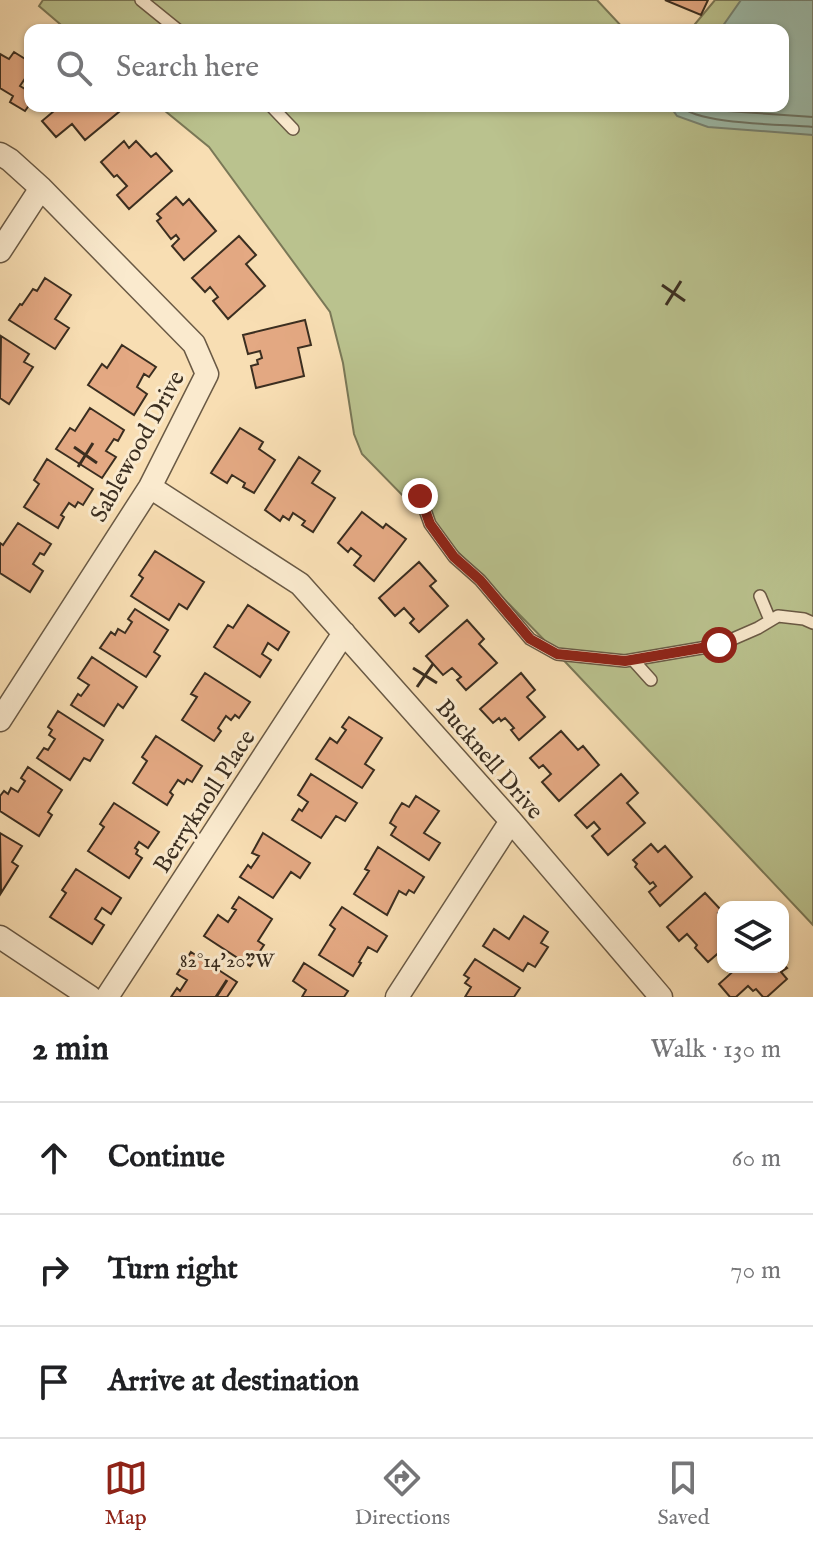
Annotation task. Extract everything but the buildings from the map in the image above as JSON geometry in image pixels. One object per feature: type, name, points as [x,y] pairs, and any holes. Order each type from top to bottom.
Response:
[{"type":"street","name":"Sablewood Drive","points":[[0,154],[41,188],[194,344],[207,374],[150,487],[0,720]]},
{"type":"street","points":[[0,251],[41,188]]},
{"type":"street","name":"Bucknell Drive","points":[[150,487],[300,584],[511,821],[661,997]]},
{"type":"street","name":"Berryknoll Place","points":[[107,997],[344,633]]},
{"type":"street","points":[[397,997],[511,821]]},
{"type":"street","points":[[0,937],[90,997]]},
{"type":"lane","points":[[141,0],[171,24]]},
{"type":"lane","points":[[277,112],[293,129]]},
{"type":"lane","points":[[420,496],[430,524],[454,557],[480,580],[530,639],[557,654],[625,661],[719,645],[778,616],[813,623]]},
{"type":"lane","points":[[760,596],[770,620]]},
{"type":"lane","points":[[633,660],[651,680]]},
{"type":"green space","points":[[43,0],[597,0],[619,24],[60,24],[39,6]]},
{"type":"green space","points":[[715,0],[813,0],[813,925],[555,651],[362,454],[354,434],[343,363],[330,312],[209,147],[166,112],[789,112],[789,24],[695,24]]},
{"type":"water","points":[[741,0],[813,0],[813,135],[708,127],[677,116],[674,112],[789,112],[789,24],[724,24]]},
{"type":"route","points":[[420,496],[430,524],[454,557],[480,580],[530,639],[557,654],[625,661],[719,645]]}]
